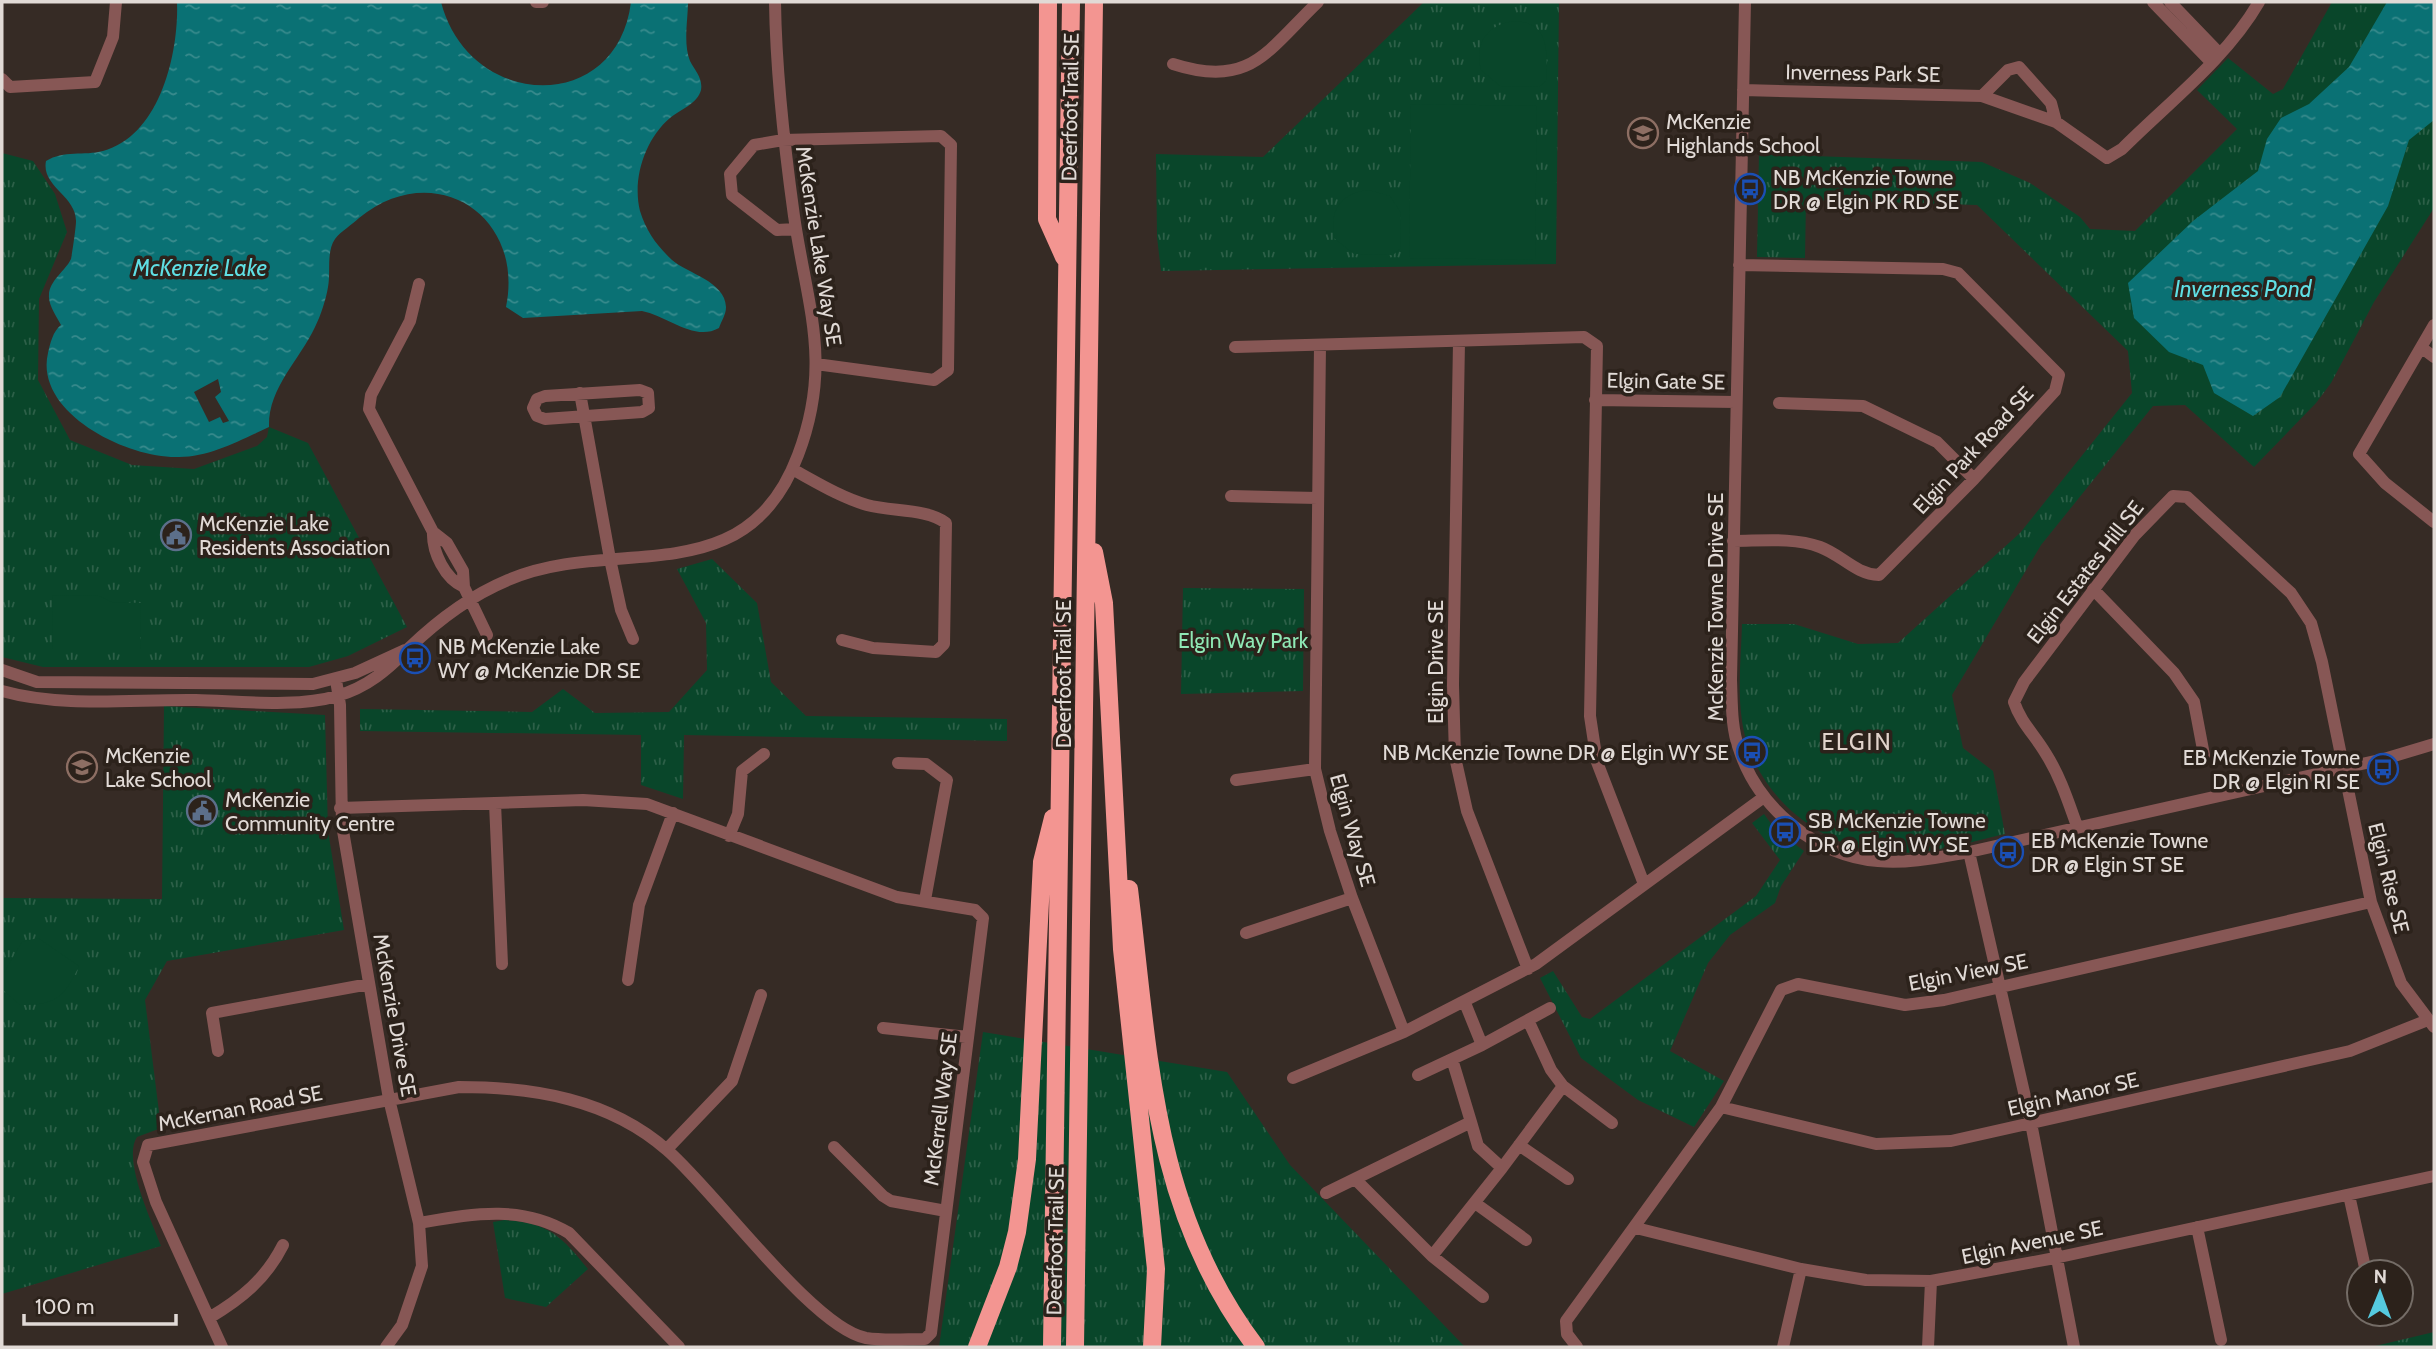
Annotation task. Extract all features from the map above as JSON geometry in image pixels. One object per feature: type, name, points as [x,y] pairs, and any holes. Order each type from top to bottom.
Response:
[{"type":"highway","points":[[1048,2],[1047,219],[1067,265]]},
{"type":"highway","name":"Deerfoot Trail SE","points":[[1052,1347],[1071,2]]},
{"type":"highway","name":"Deerfoot Trail SE","points":[[1075,1347],[1086,793],[1094,2]]},
{"type":"highway","points":[[1087,517],[1104,603],[1122,949],[1156,1269],[1152,1347]]},
{"type":"highway","points":[[977,1347],[1001,1292],[1017,1232],[1027,1159],[1042,855],[1059,795]]},
{"type":"highway","points":[[1115,833],[1125,851],[1155,1106],[1170,1175],[1194,1245],[1224,1300],[1256,1347]]},
{"type":"street","points":[[2,79],[10,87],[95,82],[113,37],[117,2]]},
{"type":"street","points":[[536,2],[542,2]]},
{"type":"street","name":"McKenzie Lake Way SE","points":[[2,691],[44,699],[319,700],[339,696],[378,678],[408,649],[471,600],[503,582],[539,569],[610,559],[679,555],[720,542],[762,512],[792,469],[807,427],[816,364],[814,318],[796,229],[783,140],[776,65],[775,2]]},
{"type":"street","points":[[1173,64],[1200,73],[1225,75],[1251,64],[1318,2]]},
{"type":"street","name":"McKenzie Towne Drive SE","points":[[1745,2],[1732,541],[1732,718],[1739,750],[1764,797],[1792,825],[1823,844],[1877,861],[1969,852],[2344,768],[2434,744]]},
{"type":"street","points":[[2153,2],[2215,58]]},
{"type":"street","points":[[2170,2],[2215,58]]},
{"type":"street","name":"Inverness Park SE","points":[[1743,90],[1982,96],[2056,122],[2107,158],[2122,149],[2243,30],[2259,2]]},
{"type":"street","name":"Inverness Park SE","points":[[1982,96],[2007,69],[2019,67],[2052,103],[2056,122]]},
{"type":"street","points":[[796,229],[777,230],[732,195],[730,174],[754,145],[783,140],[941,136],[951,145],[948,370],[934,380],[816,364]]},
{"type":"street","name":"Elgin Park Road SE","points":[[1732,541],[1783,540],[1819,546],[1864,574],[1878,575],[1974,479],[2055,391],[2059,375],[1958,273],[1943,269],[1739,265]]},
{"type":"street","points":[[419,284],[413,315],[369,405],[374,423],[433,531],[450,547],[464,573],[464,587],[487,635]]},
{"type":"street","points":[[2434,325],[2359,454],[2385,483],[2434,522]]},
{"type":"street","points":[[1235,347],[1584,337],[1597,346],[1590,716],[1597,762],[1644,884]]},
{"type":"street","name":"Elgin Drive SE","points":[[1459,342],[1453,685],[1455,757],[1466,811],[1528,969]]},
{"type":"street","name":"Elgin Way SE","points":[[1320,345],[1315,769],[1330,831],[1352,898],[1404,1032]]},
{"type":"street","points":[[2422,348],[2434,357]]},
{"type":"street","points":[[640,390],[648,393],[651,400],[649,408],[642,411],[542,419],[533,408],[535,401],[542,397],[580,393],[640,390]]},
{"type":"street","points":[[580,393],[610,559],[621,610],[633,639]]},
{"type":"street","name":"Elgin Gate SE","points":[[1595,400],[1736,402]]},
{"type":"street","points":[[1779,403],[1863,406],[1937,442],[1974,479]]},
{"type":"street","points":[[792,469],[853,500],[892,510],[936,516],[946,523],[944,644],[936,652],[873,648],[842,640]]},
{"type":"street","points":[[1231,496],[1318,498]]},
{"type":"street","name":"Elgin Estates Hill SE","points":[[2077,826],[2057,774],[2045,751],[2021,722],[2014,702],[2024,682],[2135,534],[2173,496],[2187,497],[2291,593],[2311,624],[2344,768]]},
{"type":"street","points":[[2093,589],[2174,673],[2194,702],[2204,755]]},
{"type":"street","name":"McKenzie Lake Way SE","points":[[2,670],[37,682],[313,684],[336,680],[408,649]]},
{"type":"street","name":"McKenzie Drive SE","points":[[336,680],[339,696],[340,808],[389,1099],[419,1223],[422,1266],[402,1325],[386,1347]]},
{"type":"street","points":[[173,699],[174,683]]},
{"type":"street","points":[[729,836],[738,814],[742,771],[764,754]]},
{"type":"street","points":[[898,763],[926,764],[947,780],[925,900]]},
{"type":"street","name":"Elgin Rise SE","points":[[2344,768],[2371,902],[2401,982],[2431,1023]]},
{"type":"street","points":[[1236,780],[1315,769]]},
{"type":"street","points":[[1293,1078],[1404,1032],[1528,969],[1764,797]]},
{"type":"street","name":"McKerrell Way SE","points":[[340,808],[626,801],[647,804],[897,897],[975,910],[983,918],[931,1333],[925,1339],[867,1338],[828,1319],[667,1149],[629,1124],[579,1100],[525,1090],[459,1087],[389,1099]]},
{"type":"street","points":[[495,803],[502,964]]},
{"type":"street","points":[[628,981],[640,900],[673,813]]},
{"type":"street","points":[[1969,852],[2031,1123],[2074,1347]]},
{"type":"street","points":[[1246,933],[1352,898]]},
{"type":"street","name":"Elgin View SE","points":[[1577,1347],[1567,1334],[1566,1321],[1721,1108],[1781,990],[1798,984],[1905,1005],[2001,987],[2371,902]]},
{"type":"street","points":[[218,1051],[212,1013],[369,984]]},
{"type":"street","points":[[667,1149],[732,1081],[761,995]]},
{"type":"street","points":[[1465,1003],[1482,1045]]},
{"type":"street","points":[[1418,1075],[1482,1045],[1550,1008]]},
{"type":"street","points":[[1528,1020],[1551,1070],[1563,1086],[1612,1123]]},
{"type":"street","name":"Elgin Manor SE","points":[[1721,1108],[1876,1144],[1951,1141],[2350,1051],[2431,1023]]},
{"type":"street","points":[[883,1028],[968,1037]]},
{"type":"street","points":[[1452,1059],[1478,1146],[1502,1168]]},
{"type":"street","points":[[1432,1255],[1520,1145],[1563,1086]]},
{"type":"street","name":"McKernan Road SE","points":[[222,1347],[156,1202],[143,1162],[148,1145],[389,1099]]},
{"type":"street","points":[[1326,1192],[1471,1122]]},
{"type":"street","points":[[1520,1145],[1568,1179]]},
{"type":"street","points":[[834,1147],[891,1201],[946,1211]]},
{"type":"street","name":"Elgin Avenue SE","points":[[1636,1228],[1801,1269],[1866,1280],[1931,1281],[2055,1258],[2434,1176]]},
{"type":"street","points":[[1355,1179],[1432,1255],[1482,1297]]},
{"type":"street","points":[[2349,1195],[2363,1258]]},
{"type":"street","points":[[1475,1203],[1526,1240]]},
{"type":"street","points":[[419,1223],[481,1213],[517,1212],[550,1221],[569,1233],[680,1347]]},
{"type":"street","points":[[2197,1227],[2221,1340]]},
{"type":"street","points":[[209,1318],[254,1287],[273,1265],[283,1245]]},
{"type":"street","points":[[1783,1347],[1801,1269]]},
{"type":"street","points":[[1928,1347],[1931,1281]]},
{"type":"green space","points":[[1424,2],[1559,2],[1556,264],[1161,271],[1157,237],[1156,154],[1263,157]]},
{"type":"green space","points":[[2332,2],[2434,2],[2434,208],[2374,302],[2331,383],[2316,403],[2254,467],[2185,405],[2153,406],[2041,545],[1952,695],[1963,748],[1993,771],[2005,834],[1940,849],[1900,853],[1849,845],[1825,834],[1783,803],[1754,761],[1742,722],[1742,624],[1794,624],[1858,644],[1898,643],[2020,533],[2132,393],[2128,351],[1977,205],[1806,200],[1805,258],[1757,257],[1759,154],[1982,162],[2030,183],[2080,217],[2090,229],[2135,231],[2237,129],[2197,90],[2228,58],[2273,94],[2283,89]]},
{"type":"green space","points":[[1515,21],[1535,27],[1544,42],[1546,81],[1539,87],[1500,86],[1481,70],[1479,52],[1485,37],[1497,26]]},
{"type":"green space","points":[[1411,104],[1537,106],[1535,260],[1409,258]]},
{"type":"green space","points":[[2,153],[33,161],[55,194],[67,232],[39,299],[38,380],[70,440],[132,465],[194,469],[257,446],[267,437],[269,427],[308,443],[407,627],[348,656],[309,667],[43,667],[2,657]]},
{"type":"green space","points":[[1369,190],[1390,196],[1401,213],[1400,249],[1393,255],[1354,254],[1335,239],[1333,220],[1339,205],[1351,195]]},
{"type":"green space","points":[[712,559],[757,603],[771,682],[806,716],[1007,719],[1007,741],[684,735],[683,799],[641,785],[641,735],[360,731],[360,709],[532,712],[563,689],[595,713],[669,712],[707,670],[706,623],[677,569]]},
{"type":"green space","name":"Elgin Way Park","points":[[1183,588],[1304,589],[1303,691],[1181,694]]},
{"type":"green space","points":[[53,595],[99,596],[112,602],[141,603],[140,649],[52,649]]},
{"type":"green space","points":[[164,706],[325,715],[328,831],[344,930],[167,961],[145,1000],[161,1128],[137,1137],[133,1147],[140,1191],[161,1246],[2,1294],[2,898],[162,899]]},
{"type":"green space","points":[[1764,814],[1775,829],[1804,851],[1781,886],[1775,903],[1730,935],[1708,963],[1670,1051],[1724,1081],[1694,1127],[1638,1100],[1581,1058],[1540,978],[1553,971],[1582,1017],[1590,1019],[1756,896],[1780,860],[1752,823]]},
{"type":"green space","points":[[38,938],[79,966],[69,986],[57,998],[42,1003],[20,1005],[2,989],[2,976],[22,942]]},
{"type":"green space","points":[[983,1032],[1227,1072],[1290,1165],[1465,1347],[939,1347]]},
{"type":"green space","points":[[505,1220],[533,1224],[553,1233],[588,1269],[546,1307],[505,1298],[493,1222]]},
{"type":"green space","points":[[2434,1332],[2434,1347],[2371,1347]]},
{"type":"water","name":"McKenzie Lake","points":[[177,2],[441,2],[457,38],[481,64],[510,80],[541,85],[572,81],[599,65],[620,39],[631,2],[688,2],[687,47],[690,61],[700,78],[701,90],[696,99],[661,127],[647,148],[639,173],[638,199],[645,225],[662,249],[679,265],[713,284],[724,298],[726,310],[719,328],[700,332],[642,311],[523,318],[506,307],[508,274],[501,245],[487,222],[467,205],[443,195],[416,193],[387,200],[359,218],[335,239],[331,250],[325,302],[315,327],[279,387],[270,413],[269,427],[214,451],[179,457],[158,456],[135,450],[111,441],[89,428],[70,413],[55,395],[48,375],[48,353],[54,334],[61,325],[53,311],[49,295],[55,280],[71,259],[76,222],[71,205],[49,178],[46,161],[60,155],[103,151],[123,142],[139,129],[152,111],[169,68],[177,22]]},
{"type":"water","name":"Inverness Pond","points":[[2387,2],[2434,2],[2434,120],[2409,140],[2388,206],[2280,397],[2253,416],[2214,393],[2203,365],[2169,352],[2134,318],[2128,283],[2193,221],[2258,171],[2267,139],[2281,118],[2309,104],[2349,67]]},
{"type":"pier","points":[[218,379],[221,392],[215,397],[229,421],[223,423],[220,417],[209,422],[194,392]]},
{"type":"place","name":"McKenzie Highlands School","points":[[1643,133]]},
{"type":"place","name":"NB McKenzie Towne DR @ Elgin PK RD SE","points":[[1750,189]]},
{"type":"place","name":"McKenzie Lake Residents Association","points":[[176,535]]},
{"type":"place","name":"NB McKenzie Lake WY @ McKenzie DR SE","points":[[415,658]]},
{"type":"place","name":"NB McKenzie Towne DR @ Elgin WY SE","points":[[1752,752]]},
{"type":"place","name":"McKenzie Lake School","points":[[82,767]]},
{"type":"place","name":"EB McKenzie Towne DR @ Elgin RI SE","points":[[2383,769]]},
{"type":"place","name":"McKenzie Community Centre","points":[[202,811]]},
{"type":"place","name":"SB McKenzie Towne DR @ Elgin WY SE","points":[[1785,832]]},
{"type":"place","name":"EB McKenzie Towne DR @ Elgin ST SE","points":[[2008,852]]},
{"type":"district","name":"ELGIN","points":[[1857,742]]}]
